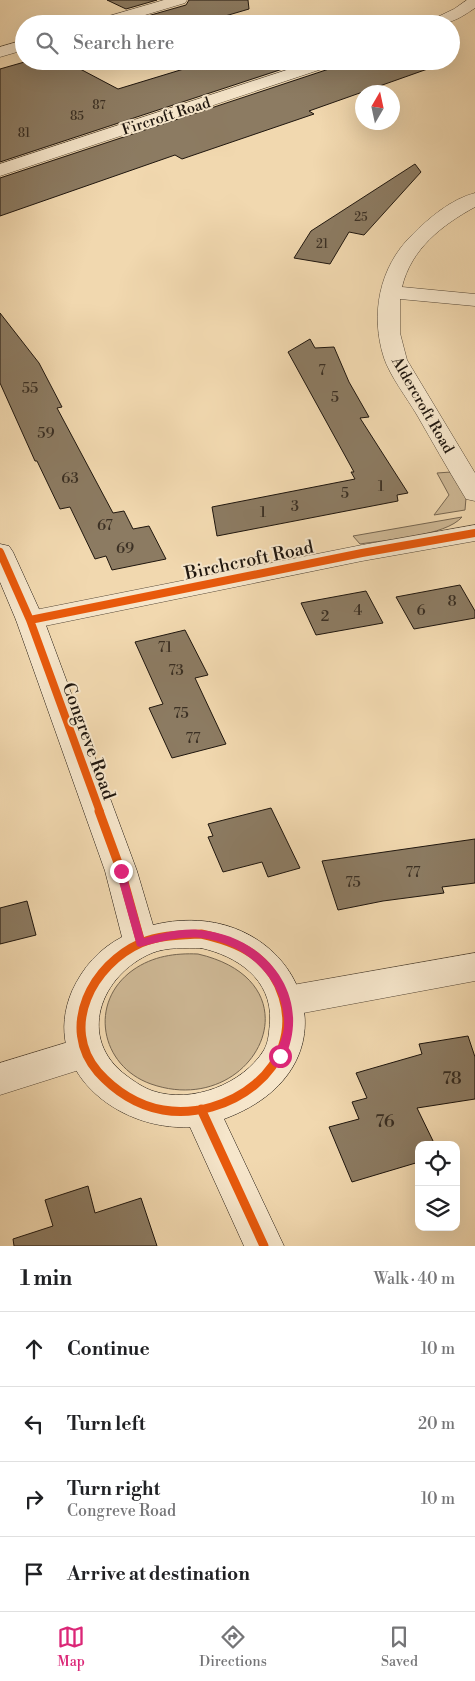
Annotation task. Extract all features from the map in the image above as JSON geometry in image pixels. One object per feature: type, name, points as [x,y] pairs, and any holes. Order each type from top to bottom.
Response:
[{"type":"street","points":[[128,15],[180,0]]},
{"type":"street","points":[[453,15],[475,1]]},
{"type":"street","points":[[459,12],[475,16]]},
{"type":"street","points":[[0,52],[15,48]]},
{"type":"street","name":"Fircroft Road","points":[[0,170],[304,70]]},
{"type":"street","name":"Aldercroft Road","points":[[475,199],[440,219],[419,237],[402,257],[394,275],[387,308],[389,341],[396,360],[475,494]]},
{"type":"street","points":[[391,292],[475,300]]},
{"type":"street","name":"Birchcroft Road","points":[[30,620],[362,553],[475,533]]},
{"type":"street","name":"Congreve Road","points":[[0,552],[30,620],[121,871],[140,943]]},
{"type":"street","points":[[201,934],[230,941],[256,956],[275,976],[287,1001],[289,1028],[280,1056],[261,1081],[234,1099],[201,1109],[171,1111],[143,1104],[118,1092],[98,1075],[86,1054],[80,1027],[84,1001],[96,978],[116,957],[140,943],[170,935],[201,934]]},
{"type":"street","points":[[287,1001],[475,967]]},
{"type":"street","points":[[0,1079],[86,1054]]},
{"type":"street","points":[[201,1109],[264,1246]]},
{"type":"shaded area","points":[[451,472],[466,498],[465,510],[434,515],[449,495],[437,473]]},
{"type":"shaded area","points":[[462,517],[443,529],[414,536],[360,544],[353,536]]},
{"type":"shaded area","points":[[198,954],[236,969],[258,992],[265,1017],[260,1043],[244,1066],[219,1083],[188,1090],[151,1084],[134,1075],[120,1063],[111,1048],[106,1032],[105,1015],[110,999],[119,983],[133,970],[148,961],[164,956]]},
{"type":"building","points":[[107,0],[157,0],[126,9]]},
{"type":"building","points":[[189,0],[248,0],[249,9],[229,15],[151,15],[186,5]]},
{"type":"building","points":[[15,65],[15,70],[82,70],[118,89],[180,70],[280,70],[0,162],[0,69]]},
{"type":"building","points":[[326,70],[425,70],[382,85],[355,85],[355,95],[309,111],[314,114],[182,159],[175,155],[0,216],[0,178]]},
{"type":"building","points":[[415,164],[421,172],[364,235],[349,232],[330,264],[294,258],[311,231]]},
{"type":"building","points":[[0,313],[39,363],[62,407],[57,408],[113,513],[124,511],[133,529],[149,526],[166,559],[112,570],[106,556],[95,559],[70,507],[60,509],[37,461],[35,461],[0,383]]},
{"type":"building","points":[[310,339],[315,348],[334,347],[349,382],[369,417],[360,418],[408,493],[397,495],[398,501],[217,536],[212,507],[355,479],[351,472],[354,472],[288,352]]},
{"type":"building","points":[[460,585],[475,611],[475,618],[414,629],[396,597]]},
{"type":"building","points":[[366,591],[383,623],[316,635],[301,603]]},
{"type":"building","points":[[185,630],[208,675],[195,678],[226,744],[172,758],[149,708],[163,704],[135,642]]},
{"type":"building","points":[[271,808],[300,868],[268,877],[262,862],[223,872],[208,837],[213,836],[208,824]]},
{"type":"building","points":[[475,839],[475,883],[442,887],[444,893],[383,901],[338,910],[322,861]]},
{"type":"building","points":[[27,901],[36,935],[0,944],[0,908]]},
{"type":"building","points":[[468,1036],[475,1057],[475,1099],[417,1108],[433,1141],[415,1141],[415,1163],[352,1182],[329,1127],[359,1119],[352,1102],[367,1098],[356,1073],[422,1054],[419,1044]]},
{"type":"building","points":[[88,1186],[95,1213],[141,1198],[157,1246],[14,1246],[13,1239],[53,1226],[45,1200]]},
{"type":"cycle path","points":[[30,620],[362,553],[475,533]]},
{"type":"cycle path","points":[[0,552],[30,620],[121,871],[141,943]]},
{"type":"cycle path","points":[[201,934],[238,944],[252,953],[271,972],[280,986],[288,1012],[287,1036],[279,1058],[264,1077],[245,1092],[222,1103],[198,1109],[163,1110],[138,1102],[122,1093],[107,1082],[92,1065],[83,1045],[81,1025],[84,1005],[92,985],[105,968],[121,954],[141,943],[156,938],[201,934]]},
{"type":"cycle path","points":[[201,1109],[264,1246]]},
{"type":"route","points":[[121,871],[140,943],[170,935],[201,934],[230,941],[256,956],[275,976],[287,1001],[289,1028],[280,1056]]}]
